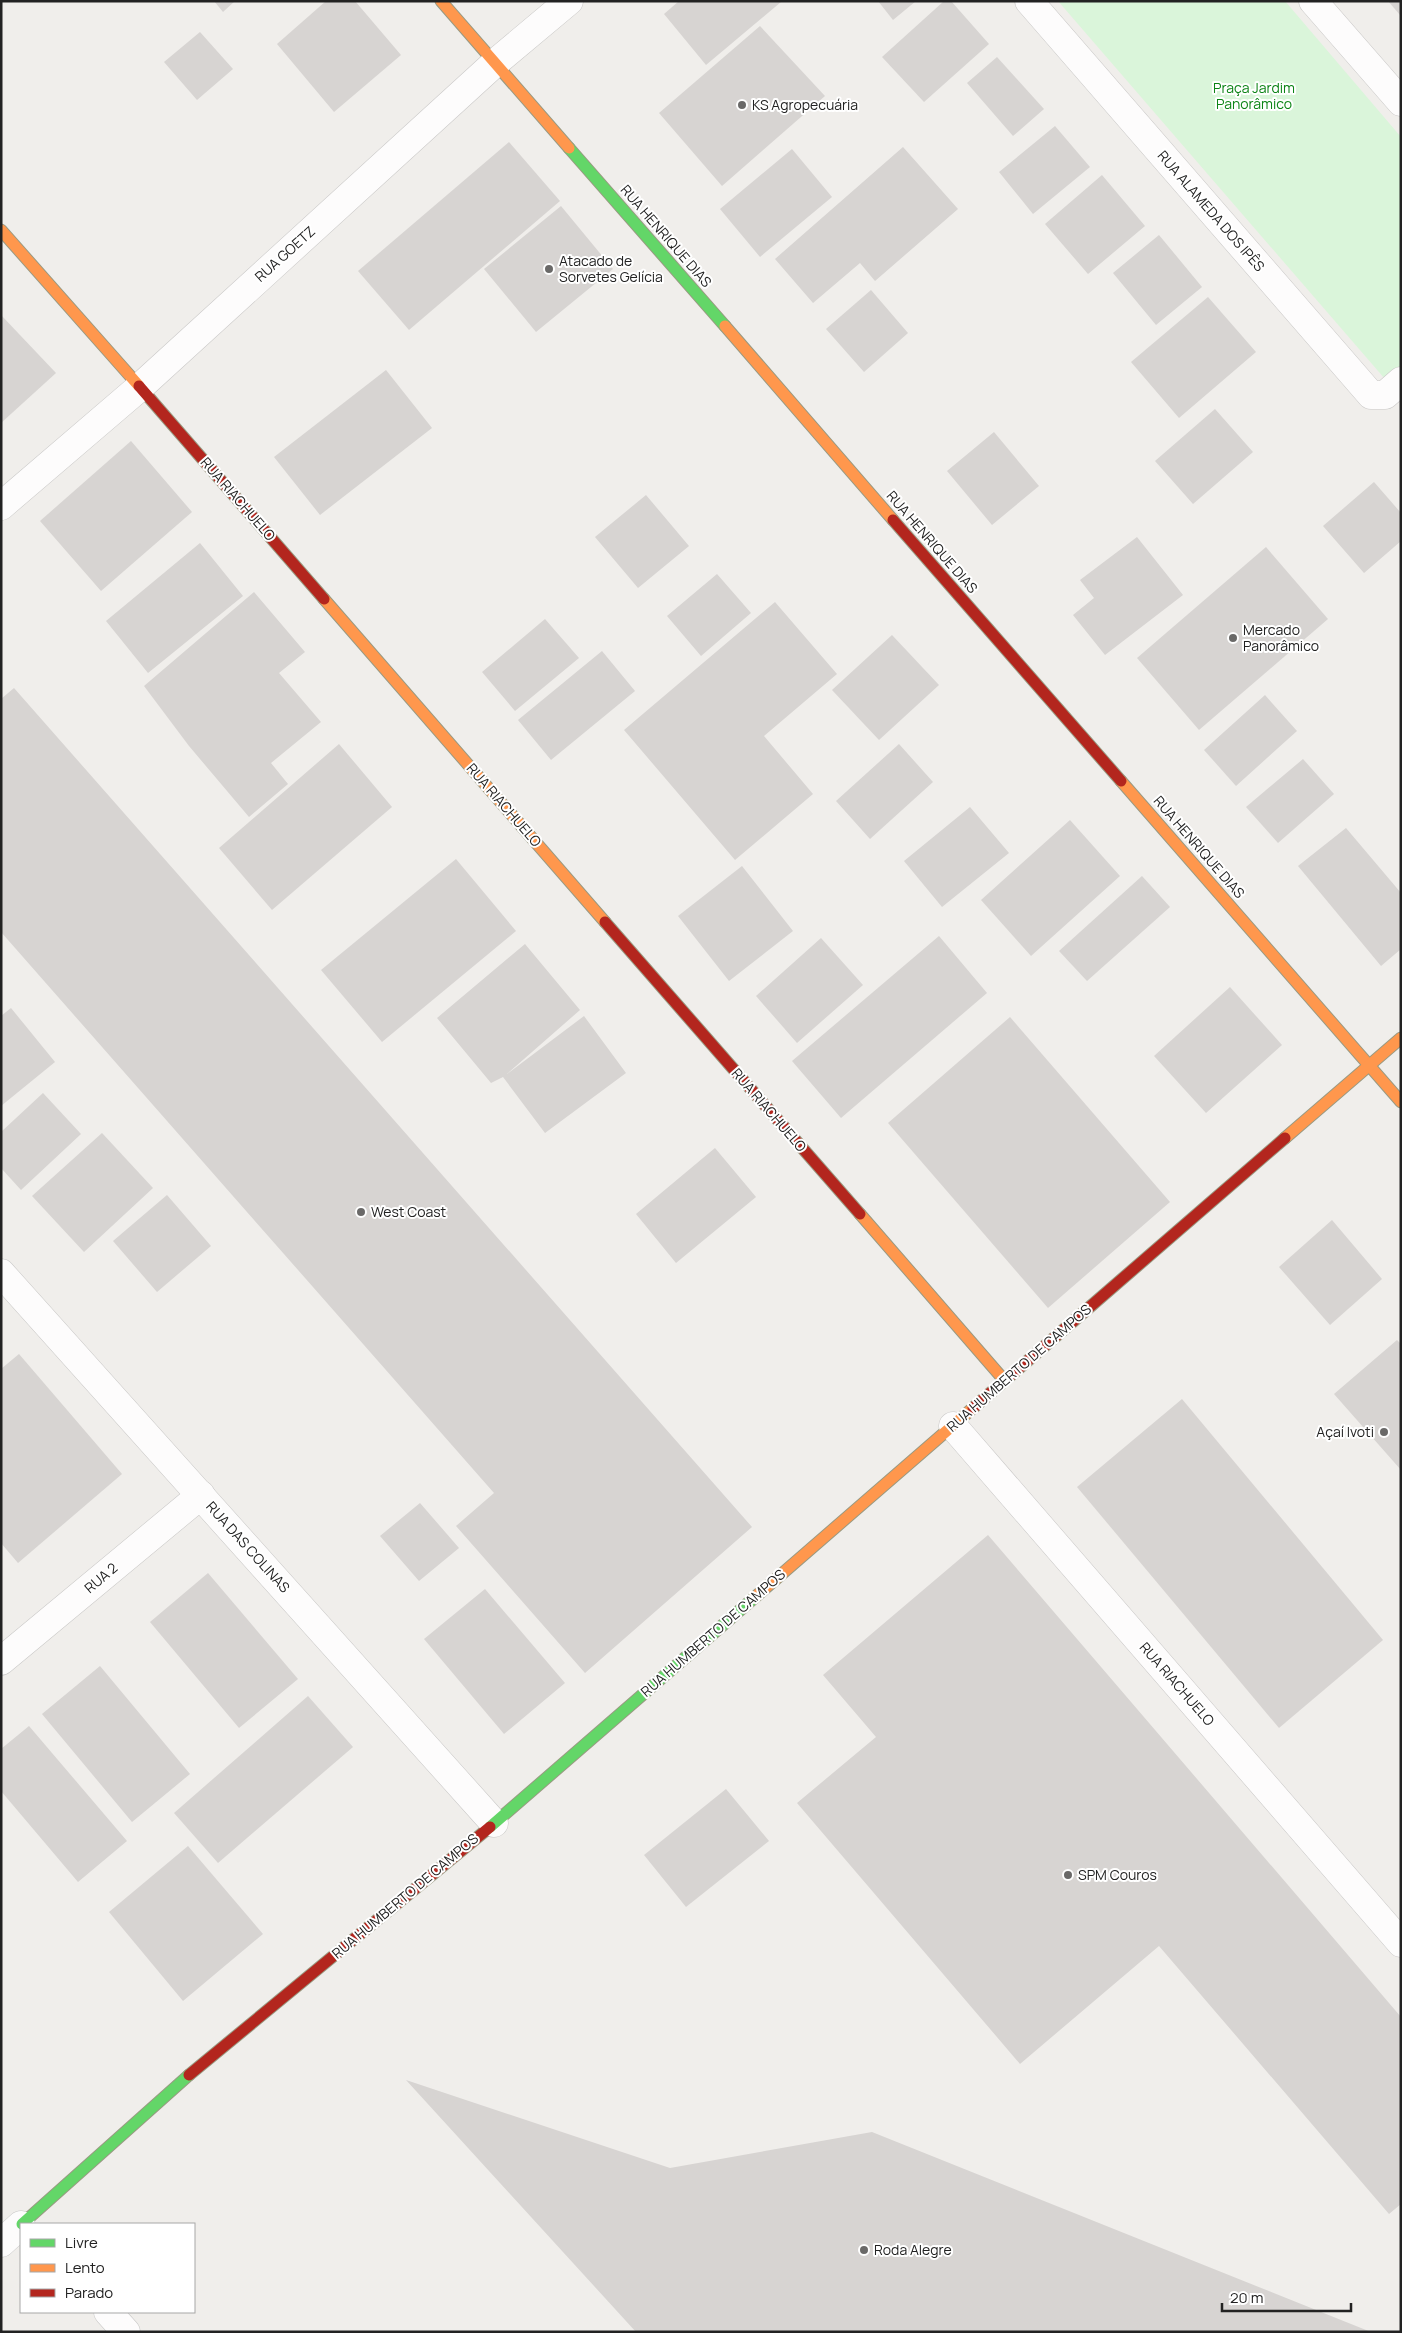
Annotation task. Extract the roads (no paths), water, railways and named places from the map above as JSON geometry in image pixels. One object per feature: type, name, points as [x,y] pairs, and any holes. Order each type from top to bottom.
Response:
[{"type":"street","name":"RUA HENRIQUE DIAS","points":[[441,1],[1401,1102]]},
{"type":"street","name":"RUA GOETZ","points":[[1,506],[140,387],[495,63],[569,1]]},
{"type":"street","name":"RUA ALAMEDA DOS IPÊS","points":[[1029,1],[1371,395],[1385,395],[1401,382]]},
{"type":"street","points":[[1314,1],[1401,102]]},
{"type":"street","name":"RUA RIACHUELO","points":[[1,230],[140,387],[1004,1380]]},
{"type":"street","name":"RUA HUMBERTO DE CAMPOS","points":[[26,2223],[196,2069],[494,1824],[1004,1380],[1401,1038]]},
{"type":"street","name":"RUA DAS COLINAS","points":[[1,1273],[494,1824]]},
{"type":"street","name":"RUA RIACHUELO","points":[[953,1426],[1401,1943]]},
{"type":"street","name":"RUA 2","points":[[1,1661],[201,1495]]},
{"type":"street","name":"RUA HUMBERTO DE CAMPOS","points":[[1,2243],[20,2228]]},
{"type":"street","points":[[109,2313],[126,2332]]},
{"type":"place","name":"KS Agropecuária","points":[[742,105]]},
{"type":"place","name":"Atacado de Sorvetes Gelícia","points":[[549,269]]},
{"type":"place","name":"Mercado Panorâmico","points":[[1233,638]]},
{"type":"place","name":"West Coast","points":[[361,1212]]},
{"type":"place","name":"Açaí Ivoti","points":[[1384,1432]]},
{"type":"place","name":"SPM Couros","points":[[1068,1875]]},
{"type":"place","name":"Roda Alegre","points":[[864,2250]]},
{"type":"park label","name":"Praça Jardim Panorâmico","points":[[1254,96]]}]
